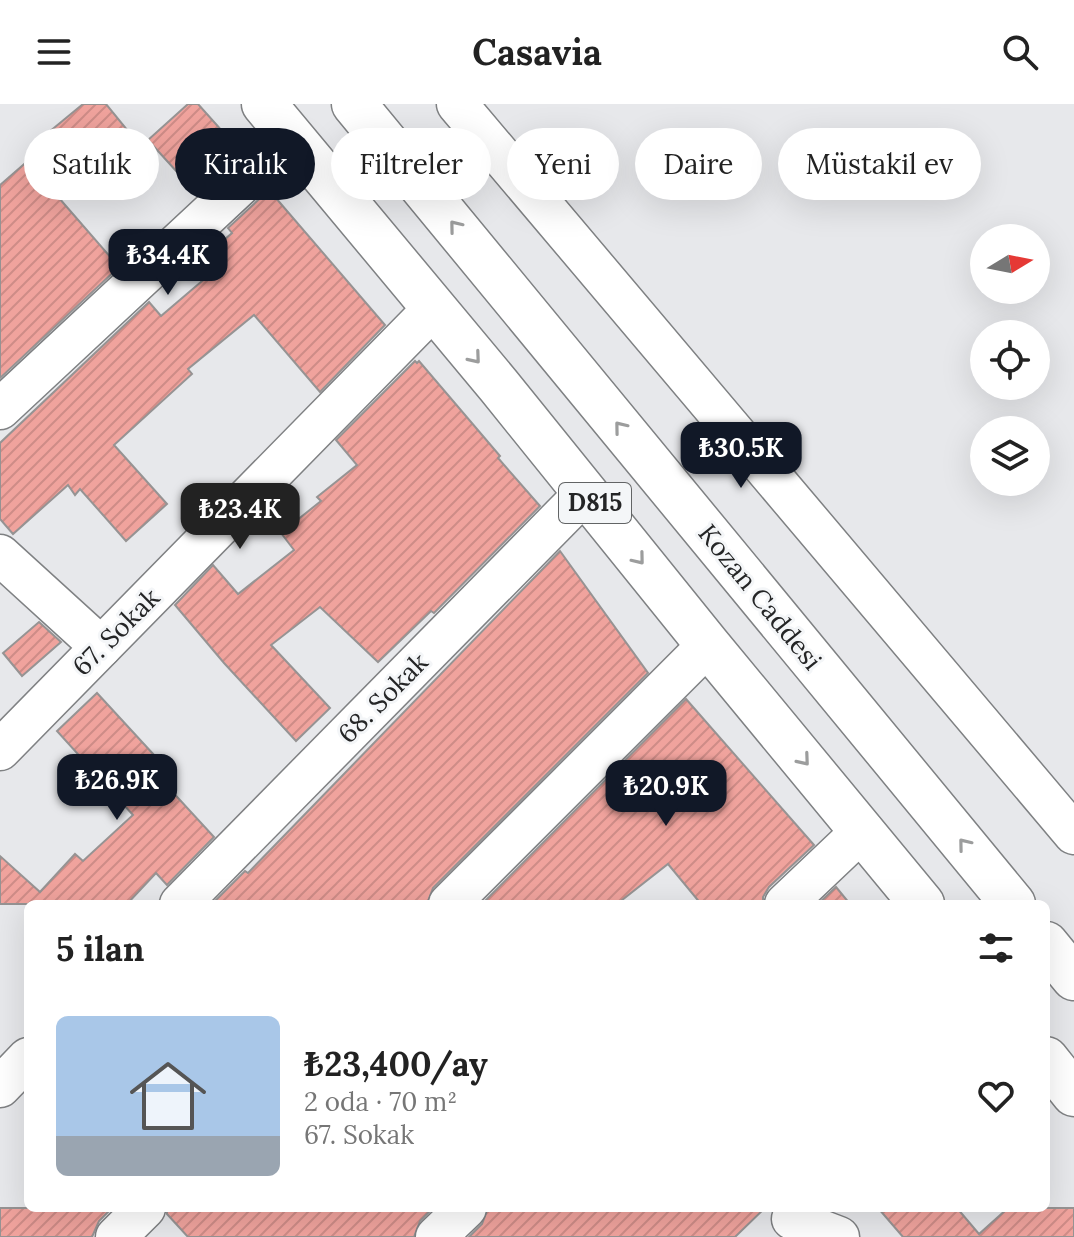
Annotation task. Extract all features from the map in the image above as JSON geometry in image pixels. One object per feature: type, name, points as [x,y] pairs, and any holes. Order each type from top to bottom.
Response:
[{"type":"highway","name":"D815","points":[[264,104],[284,128]]},
{"type":"highway","name":"Kozan Caddesi","points":[[354,104],[1010,900]]},
{"type":"highway","name":"D815","points":[[315,165],[919,900]]},
{"type":"highway","points":[[1050,949],[1074,978]]},
{"type":"highway","points":[[1050,1064],[1074,1094]]},
{"type":"street","points":[[457,104],[1074,834]]},
{"type":"street","points":[[0,409],[224,200]]},
{"type":"street","name":"67. Sokak","points":[[0,750],[434,308]]},
{"type":"street","name":"68. Sokak","points":[[184,900],[586,492]]},
{"type":"street","points":[[0,555],[101,647]]},
{"type":"street","points":[[453,900],[708,645]]},
{"type":"street","points":[[789,900],[863,830]]},
{"type":"street","points":[[0,1087],[24,1062]]},
{"type":"street","points":[[116,1237],[141,1212]]},
{"type":"street","points":[[436,1237],[462,1212]]},
{"type":"street","points":[[790,1221],[839,1237]]},
{"type":"building","points":[[83,104],[106,104],[126,128],[54,128]]},
{"type":"building","points":[[188,104],[198,104],[219,128],[175,128],[175,170],[159,152],[159,130]]},
{"type":"building","points":[[24,164],[24,200],[61,200],[119,267],[0,378],[0,185]]},
{"type":"building","points":[[258,200],[278,200],[385,325],[320,392],[254,315],[188,369],[192,374],[114,445],[167,504],[126,541],[80,489],[75,495],[68,485],[13,534],[0,519],[0,443],[149,302],[161,316],[215,270],[204,257],[232,233],[228,228]]},
{"type":"building","points":[[415,361],[419,361],[540,506],[434,613],[431,611],[378,662],[320,607],[271,645],[330,708],[296,741],[175,605],[213,565],[238,594],[294,550],[281,533],[321,501],[317,497],[357,465],[336,440]]},
{"type":"building","points":[[560,551],[648,673],[433,888],[428,900],[216,900],[245,871],[248,873]]},
{"type":"building","points":[[39,622],[61,642],[22,676],[3,653]]},
{"type":"building","points":[[97,693],[154,755],[145,762],[214,837],[167,885],[156,873],[131,900],[24,900],[24,904],[0,904],[0,856],[40,892],[75,854],[83,861],[133,815],[57,731]]},
{"type":"building","points":[[686,699],[814,845],[769,887],[763,900],[698,900],[668,864],[622,900],[486,900]]},
{"type":"building","points":[[836,887],[847,900],[822,900]]},
{"type":"building","points":[[0,1208],[24,1208],[24,1212],[108,1212],[99,1221],[92,1237],[0,1237]]},
{"type":"building","points":[[1050,1208],[1074,1208],[1074,1237],[903,1237],[881,1212],[960,1212],[979,1234],[1004,1212],[1050,1212]]},
{"type":"building","points":[[429,1212],[420,1221],[414,1237],[188,1237],[167,1214]]},
{"type":"building","points":[[486,1212],[761,1212],[735,1237],[469,1237],[482,1224]]}]
